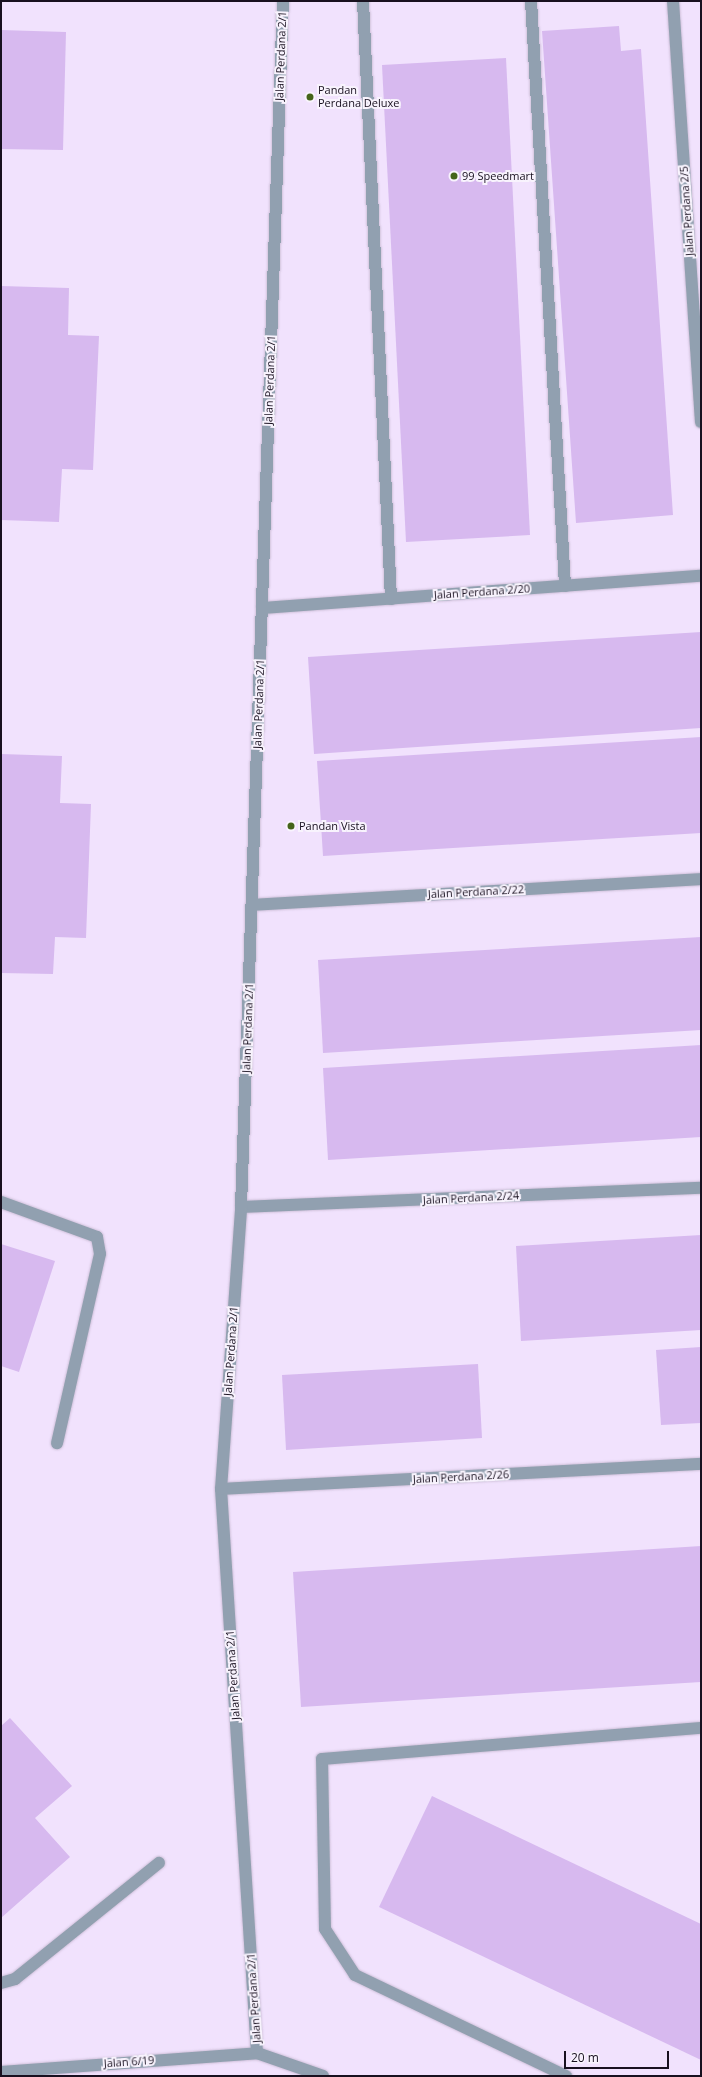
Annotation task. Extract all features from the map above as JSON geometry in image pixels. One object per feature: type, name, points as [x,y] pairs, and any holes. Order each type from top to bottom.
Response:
[{"type":"street","name":"Jalan Perdana 2/1","points":[[257,2053],[221,1490],[242,1207],[283,1]]},
{"type":"street","points":[[363,1],[391,599]]},
{"type":"street","points":[[531,1],[565,586]]},
{"type":"street","name":"Jalan Perdana 2/5","points":[[673,1],[696,262],[701,422]]},
{"type":"street","name":"Jalan Perdana 2/20","points":[[262,608],[701,576]]},
{"type":"street","name":"Jalan Perdana 2/22","points":[[252,905],[701,880]]},
{"type":"street","name":"Jalan Perdana 2/24","points":[[242,1207],[701,1188]]},
{"type":"street","points":[[1,1202],[97,1236],[100,1254],[57,1443]]},
{"type":"street","name":"Jalan Perdana 2/26","points":[[221,1490],[701,1464]]},
{"type":"street","points":[[566,2076],[355,1975],[325,1929],[322,1759],[701,1728]]},
{"type":"street","points":[[1,1983],[15,1979],[159,1863]]},
{"type":"street","points":[[257,2053],[323,2076]]},
{"type":"street","name":"Jalan 6/19","points":[[1,2072],[257,2053]]},
{"type":"building","points":[[619,26],[621,51],[641,49],[673,515],[576,523],[542,31]]},
{"type":"building","points":[[1,30],[66,32],[63,150],[1,149]]},
{"type":"building","points":[[506,58],[530,535],[406,542],[382,65]]},
{"type":"building","points":[[1,286],[69,288],[68,335],[99,336],[93,470],[62,469],[59,522],[1,520]]},
{"type":"building","points":[[701,632],[701,728],[314,754],[308,657]]},
{"type":"building","points":[[701,737],[701,833],[323,856],[317,761]]},
{"type":"building","points":[[1,754],[62,756],[60,803],[91,804],[86,938],[55,937],[53,974],[1,973]]},
{"type":"building","points":[[701,937],[701,1030],[323,1053],[318,960]]},
{"type":"building","points":[[701,1045],[701,1137],[328,1160],[323,1068]]},
{"type":"building","points":[[701,1235],[701,1330],[521,1341],[516,1246]]},
{"type":"building","points":[[1,1244],[55,1261],[19,1372],[1,1366]]},
{"type":"building","points":[[701,1347],[701,1423],[661,1425],[656,1350]]},
{"type":"building","points":[[478,1364],[482,1438],[286,1450],[282,1375]]},
{"type":"building","points":[[701,1546],[701,1682],[301,1707],[293,1572]]},
{"type":"building","points":[[10,1718],[72,1786],[35,1818],[70,1857],[1,1918],[1,1726]]},
{"type":"building","points":[[432,1796],[701,1924],[701,2060],[379,1907]]},
{"type":"place","name":"Pandan Perdana Deluxe","points":[[310,97]]},
{"type":"place","name":"99 Speedmart","points":[[454,176]]},
{"type":"place","name":"Pandan Vista","points":[[291,826]]}]
